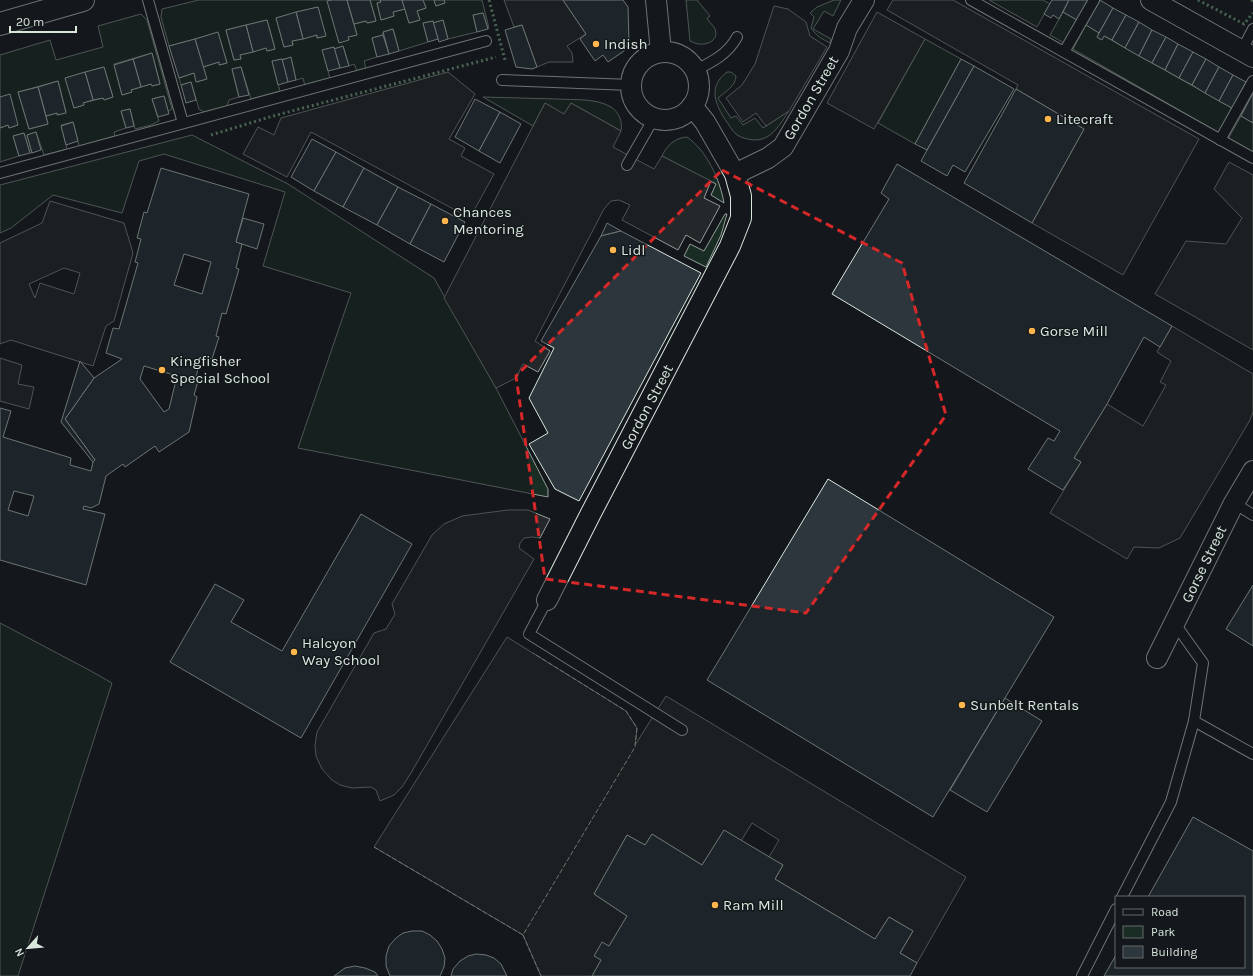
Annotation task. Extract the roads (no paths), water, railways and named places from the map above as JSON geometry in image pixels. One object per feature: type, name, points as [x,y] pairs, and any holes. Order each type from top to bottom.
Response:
[{"type":"highway","points":[[0,24],[83,0]]},
{"type":"street","points":[[656,0],[661,52]]},
{"type":"street","name":"Gordon Street","points":[[735,174],[768,158],[783,147],[839,52],[847,28],[864,0]]},
{"type":"street","points":[[1151,0],[1247,54]]},
{"type":"street","points":[[661,52],[673,52],[682,56],[690,62],[696,70],[699,79],[697,98],[692,106],[686,112],[675,118],[662,120],[646,114],[639,108],[634,100],[631,85],[631,78],[638,64],[654,53],[661,52]]},
{"type":"street","name":"Gordon Street","points":[[546,600],[730,246],[741,218],[741,196],[735,174],[705,122],[692,106]]},
{"type":"street","name":"Gorse Street","points":[[1157,658],[1234,503],[1253,471]]},
{"type":"lane","points":[[148,0],[183,123]]},
{"type":"lane","points":[[971,0],[1253,158]]},
{"type":"lane","points":[[1064,52],[1094,0]]},
{"type":"lane","points":[[1247,54],[1253,30]]},
{"type":"lane","points":[[696,70],[727,51],[733,44],[736,37]]},
{"type":"lane","points":[[0,173],[486,41]]},
{"type":"lane","points":[[502,80],[631,85]]},
{"type":"lane","points":[[1220,140],[1253,81]]},
{"type":"lane","points":[[627,165],[654,118]]},
{"type":"lane","points":[[1234,503],[1253,515]]},
{"type":"lane","name":"Gordon Street","points":[[546,600],[529,634],[682,730]]},
{"type":"lane","points":[[1123,896],[1171,802],[1194,720],[1203,663],[1175,624]]},
{"type":"lane","points":[[1194,720],[1253,754]]},
{"type":"lane","points":[[1082,976],[1115,911]]},
{"type":"place","name":"Indish","points":[[596,44]]},
{"type":"place","name":"Litecraft","points":[[1048,119]]},
{"type":"place","name":"Chances Mentoring","points":[[445,221]]},
{"type":"place","name":"Lidl","points":[[613,250]]},
{"type":"place","name":"Gorse Mill","points":[[1032,331]]},
{"type":"place","name":"Kingfisher Special School","points":[[162,370]]},
{"type":"place","name":"Halcyon Way School","points":[[294,652]]},
{"type":"place","name":"Sunbelt Rentals","points":[[962,705]]},
{"type":"place","name":"Ram Mill","points":[[715,905]]}]
